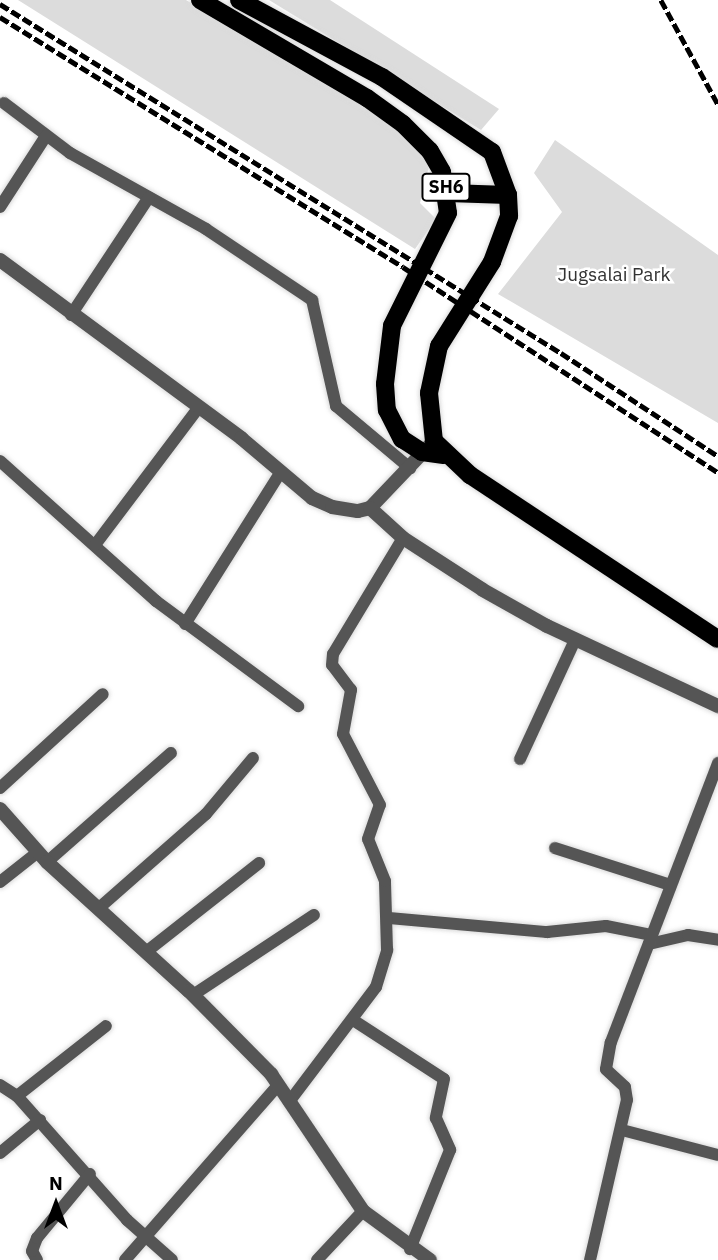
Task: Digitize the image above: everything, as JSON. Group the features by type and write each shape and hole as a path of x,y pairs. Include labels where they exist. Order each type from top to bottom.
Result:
{"main road":[{"name":"SH6","path":"200,0 367,98 403,124 430,151 448,193 442,231 392,326 386,359 387,410 393,428 433,449 718,639"},
{"name":"SH6","path":"239,0 382,77 458,125 492,152 508,195 504,237 445,332 432,368 429,393 433,449"},
{"path":"448,193 508,195"}],"street":[{"path":"4,103 47,136 206,229 312,300 336,406 410,468"},
{"path":"0,206 47,136"},
{"path":"71,315 149,197"},
{"path":"0,260 198,407 280,473 332,507 358,512 370,508 433,449"},
{"path":"94,545 198,407"},
{"path":"0,461 185,624 298,706"},
{"path":"185,624 280,473"},
{"path":"370,508 403,538 453,573 575,639 718,706"},
{"path":"289,1102 353,1020 380,976 389,918 385,881 368,839 380,805 342,734 351,690 332,665 333,654 403,538"},
{"path":"520,759 575,639"},
{"path":"0,788 103,694"},
{"path":"0,881 43,857 171,753"},
{"path":"99,908 206,814 253,758"},
{"path":"590,1260 622,1130 625,1087 610,1076 607,1058 718,763"},
{"path":"0,809 43,857 193,995 278,1085 362,1210 410,1249 430,1260"},
{"path":"555,848 670,885"},
{"path":"146,952 259,863"},
{"path":"193,995 314,915"},
{"path":"389,918 547,932 606,926 650,939 688,935 718,940"},
{"path":"353,1020 444,1079 436,1118 450,1150 410,1249"},
{"path":"17,1096 106,1026"},
{"path":"0,1085 17,1096 172,1260"},
{"path":"125,1260 278,1085"},
{"path":"0,1153 40,1120"},
{"path":"622,1130 718,1155"},
{"path":"37,1260 32,1251 37,1238 90,1174"},
{"path":"317,1260 362,1210"}],"green space":[{"path":"18,0 186,0 377,113 431,158 420,203 436,219 415,249"},
{"path":"269,0 330,0 499,109 481,130"},
{"name":"Jugsalai Park","path":"555,140 718,255 718,423 498,294 562,212 534,173"}],"railway":[{"path":"661,0 718,104"},
{"path":"0,4 561,353 718,456"},
{"path":"0,17 403,267 718,472"}]}
